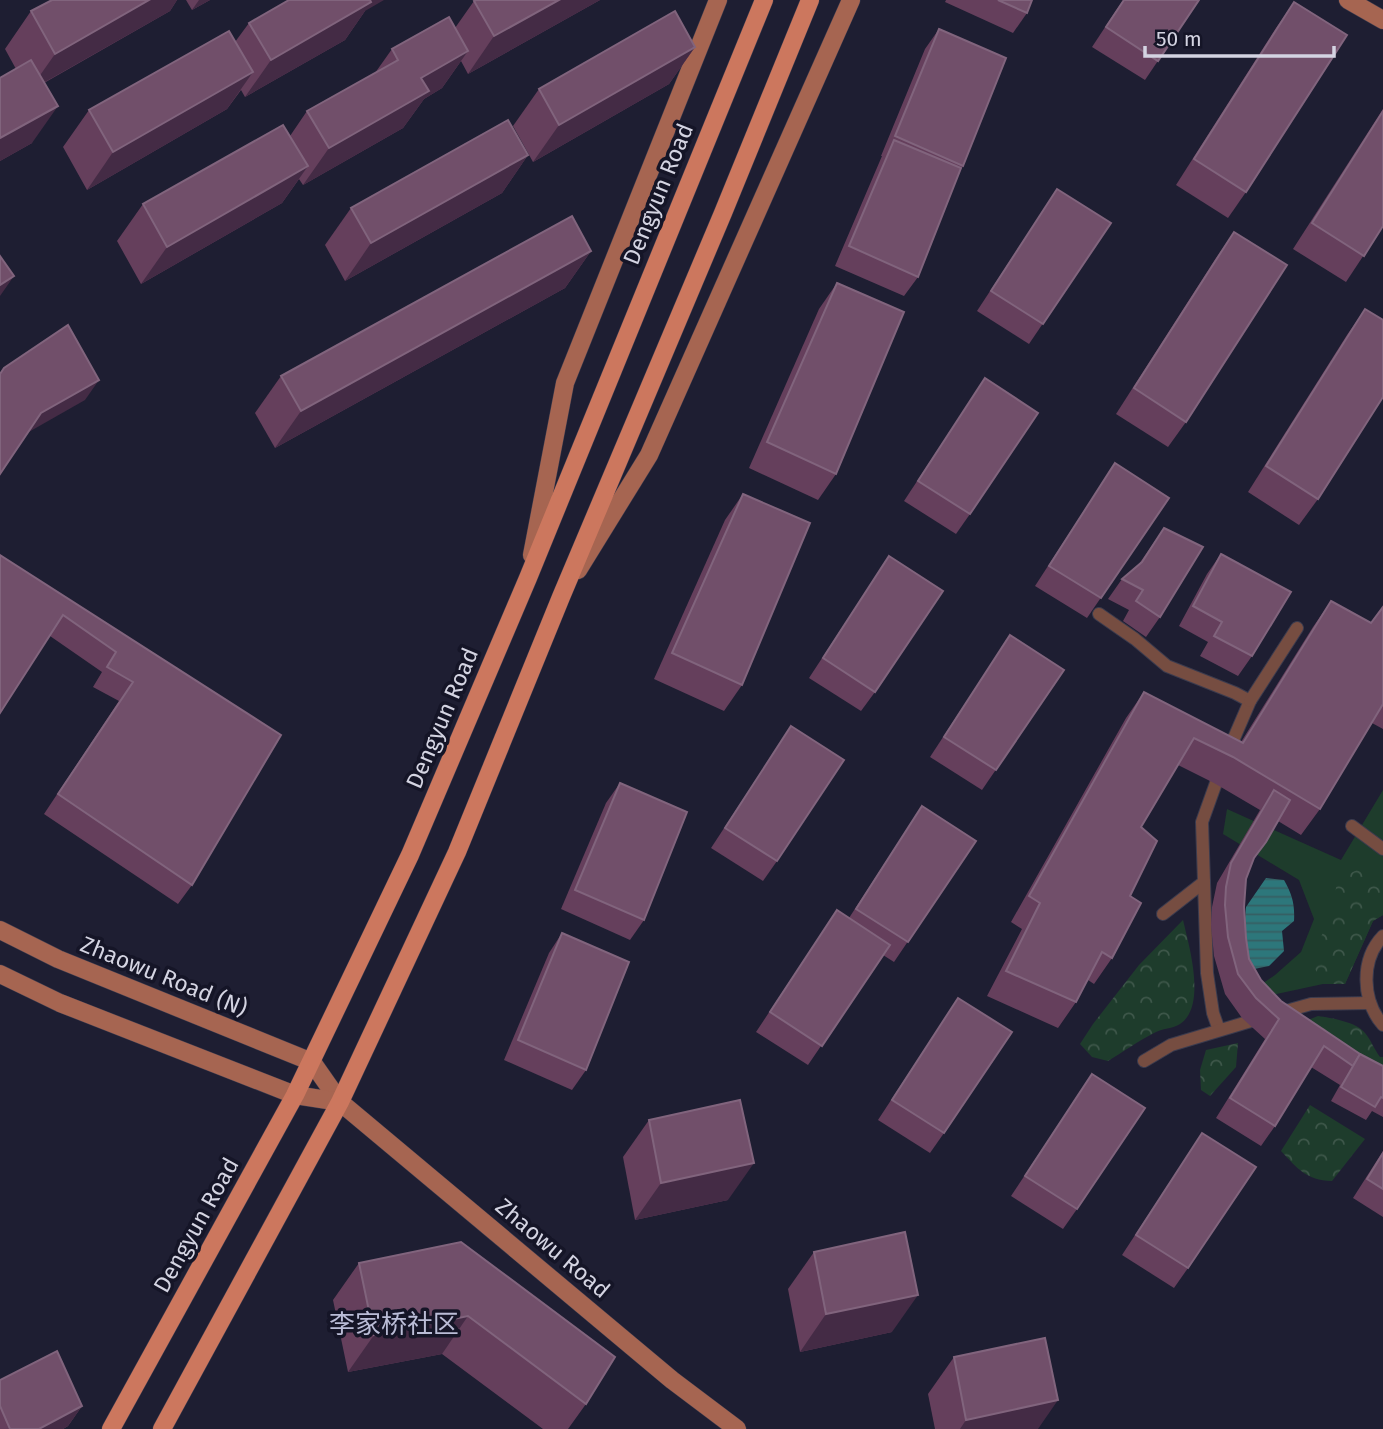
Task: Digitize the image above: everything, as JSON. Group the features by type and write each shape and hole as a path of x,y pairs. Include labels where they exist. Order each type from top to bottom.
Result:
{"main road":[{"name":"Dengyun Road","path":"111,1429 295,1095 410,855 528,578 764,0"},
{"path":"162,1429 340,1102 457,852 810,0"}],"street":[{"path":"528,578 565,383 718,0"},
{"path":"561,597 649,455 851,0"},
{"path":"1349,0 1383,20"},
{"name":"Zhaowu Road (N)","path":"0,930 58,960 312,1062"},
{"path":"0,974 60,1003 295,1095 340,1102"},
{"name":"Zhaowu Road","path":"312,1062 340,1102 672,1380 737,1429"}],"lane":[{"path":"1099,614 1167,666 1250,701"},
{"path":"1219,1030 1213,1013 1207,972 1202,822 1214,783 1250,701 1297,628"},
{"path":"1352,827 1383,849"},
{"path":"1163,914 1205,882"},
{"path":"1383,936 1369,959 1366,981 1370,1003 1383,1025"},
{"path":"1144,1061 1171,1045 1311,1004 1370,1003"}],"green space":[{"path":"1383,790 1383,915 1373,921 1345,984 1323,984 1272,995 1259,986 1301,952 1314,919 1299,880 1223,834 1227,809 1341,860"},
{"path":"1357,870 1383,873 1383,915 1373,921 1345,984 1323,984 1313,965 1316,947 1329,920 1338,879"},
{"path":"1183,920 1194,975 1193,1004 1188,1015 1177,1026 1157,1031 1108,1061 1092,1057 1080,1044 1093,1024 1139,965"},
{"path":"1318,1016 1343,1021 1361,1029 1380,1057 1383,1057 1383,1080 1298,1024"},
{"path":"1238,1043 1236,1067 1210,1096 1201,1090 1200,1070 1206,1050"},
{"path":"1310,1105 1365,1139 1332,1181 1309,1176 1281,1151"}],"shaded area":[{"path":"1266,878 1284,880 1292,899 1294,921 1282,931 1284,951 1269,966 1254,969 1244,957 1246,907"}],"building":[{"path":"52,0 149,0 55,54 31,11"},
{"path":"289,0 371,2 271,60 249,23"},
{"path":"559,0 494,36 474,1"},
{"path":"998,0 1032,0 1027,13"},
{"path":"1124,0 1199,0 1158,61 1106,27"},
{"path":"1294,2 1347,35 1246,192 1194,159"},
{"path":"675,11 695,47 559,125 539,89"},
{"path":"449,17 468,51 421,78 429,91 329,148 307,111 398,60 392,49"},
{"path":"939,29 1006,58 963,166 895,136"},
{"path":"229,31 253,72 113,152 89,110"},
{"path":"31,60 58,106 0,138 0,78"},
{"path":"1383,111 1383,226 1364,256 1312,223"},
{"path":"508,120 528,155 371,243 351,208"},
{"path":"283,125 308,166 167,247 143,204"},
{"path":"894,140 961,168 918,277 849,246"},
{"path":"1057,189 1111,223 1043,324 991,291"},
{"path":"572,216 591,251 301,411 281,376"},
{"path":"1234,232 1287,265 1186,422 1134,388"},
{"path":"0,256 14,276 0,285"},
{"path":"837,283 904,312 836,474 767,442"},
{"path":"1365,309 1383,320 1383,397 1318,499 1266,466"},
{"path":"68,325 99,380 41,413 0,474 0,374 4,368"},
{"path":"985,378 1038,413 970,514 918,481"},
{"path":"1115,463 1169,498 1101,598 1049,566"},
{"path":"743,494 810,523 742,685 672,653"},
{"path":"1164,528 1203,547 1160,617 1136,601 1143,590 1122,579 1142,562"},
{"path":"1221,554 1291,592 1252,656 1214,636 1222,622 1193,606"},
{"path":"0,555 281,735 192,885 58,794 133,682 107,667 116,652 63,615 0,713"},
{"path":"889,556 943,591 875,692 823,658"},
{"path":"1331,601 1371,623 1383,607 1383,704 1320,809 1233,757 1194,738 1141,827 1157,841 1130,896 1141,903 1112,958 1102,952 1076,1002 1006,971 1040,903 1029,896 1144,692 1243,743"},
{"path":"1010,635 1064,670 996,770 944,737"},
{"path":"791,726 844,760 777,861 725,828"},
{"path":"620,783 687,812 644,920 575,890"},
{"path":"1274,790 1290,800 1254,858 1246,879 1244,907 1249,959 1261,980 1281,1001 1360,1054 1353,1066 1324,1046 1275,1126 1230,1098 1279,1019 1256,998 1238,974 1228,937 1225,905 1231,863"},
{"path":"922,806 976,841 908,942 856,909"},
{"path":"837,910 890,945 822,1046 770,1012"},
{"path":"562,933 629,962 586,1070 518,1040"},
{"path":"958,998 1012,1032 944,1133 892,1100"},
{"path":"1360,1054 1383,1066 1383,1098 1381,1097 1375,1107 1341,1087"},
{"path":"1092,1074 1145,1108 1077,1209 1025,1176"},
{"path":"740,1100 754,1163 661,1183 649,1120"},
{"path":"1202,1133 1256,1167 1188,1268 1136,1235"},
{"path":"1383,1153 1383,1189 1367,1179"},
{"path":"905,1232 918,1295 826,1314 814,1252"},
{"path":"461,1242 615,1357 586,1404 468,1316 374,1335 359,1263"},
{"path":"1045,1338 1058,1400 966,1420 954,1357"},
{"path":"57,1351 82,1406 39,1429 10,1429 0,1406 0,1380"}],"district":[{"name":"李家桥社区","path":"394,1324"}]}
